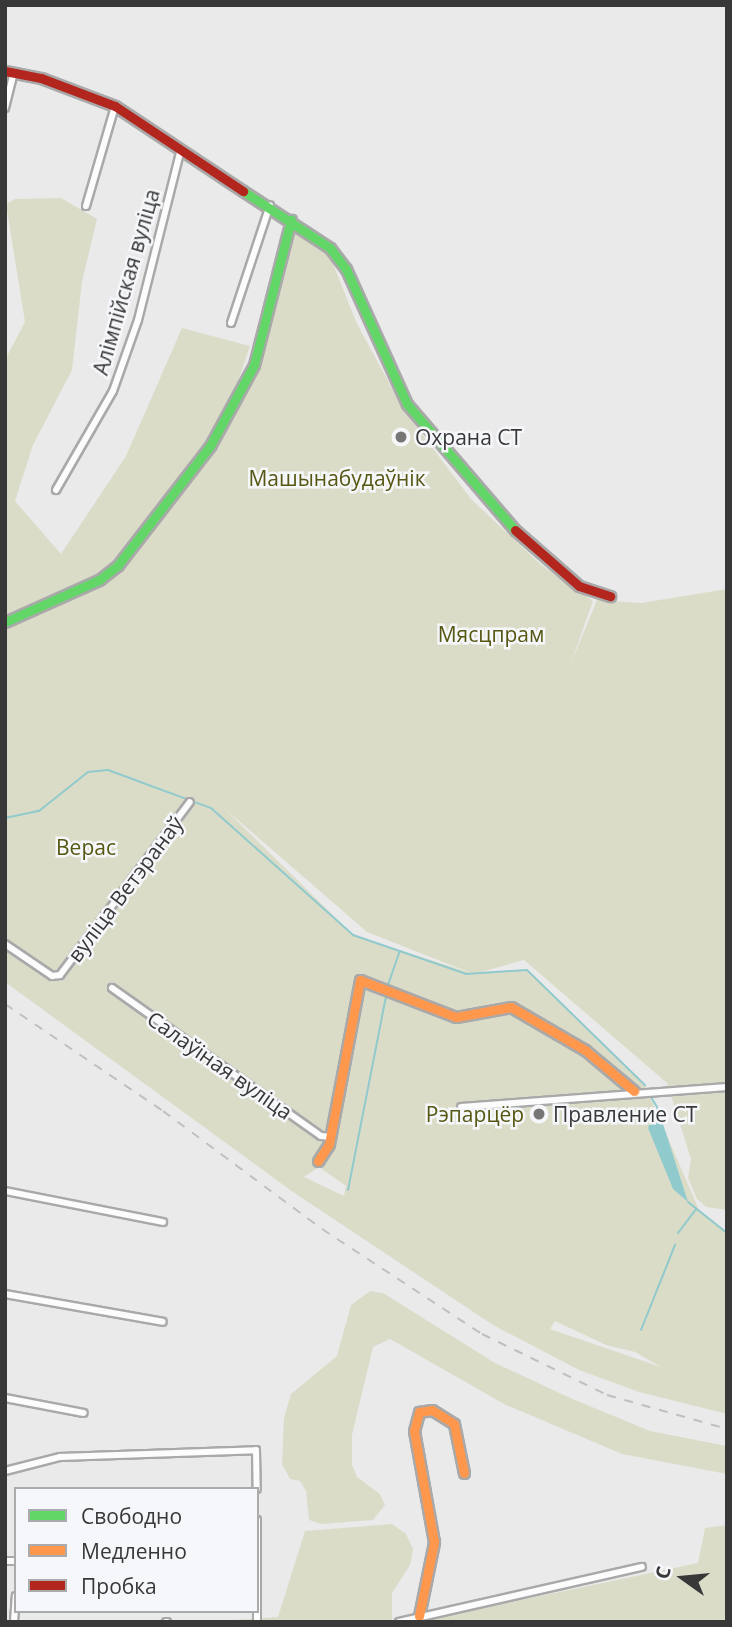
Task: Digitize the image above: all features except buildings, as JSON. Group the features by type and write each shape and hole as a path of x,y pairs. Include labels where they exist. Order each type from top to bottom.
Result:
{"street":[{"path":"5,108 10,72 41,78 115,106 270,205 339,258 407,404 501,518 579,586 610,596"},
{"path":"86,206 115,106"},
{"name":"Алімпійская вуліца","path":"55,490 113,391 138,320 182,147"},
{"path":"231,323 270,205"},
{"path":"5,622 99,580 118,565 210,446 254,365 291,220"},
{"name":"вуліца Ветэранаў","path":"5,944 52,976 60,975 190,802"},
{"path":"318,1161 331,1137 360,980 456,1017 511,1007 585,1050 634,1091"},
{"name":"Салаўіная вуліца","path":"111,988 321,1136 331,1137"},
{"path":"461,1107 590,1099 634,1091 727,1087"},
{"path":"5,1191 163,1222"},
{"path":"5,1294 163,1322"},
{"path":"5,1398 84,1413"},
{"path":"419,1616 425,1602 434,1542 414,1432 419,1412 432,1410 454,1424 464,1473"},
{"path":"5,1471 60,1457 256,1450 257,1487"},
{"path":"399,1622 642,1567"}],"green space":[{"path":"61,198 97,219 82,282 72,370 33,445 15,501 61,554 126,456 182,328 250,346 221,432 257,368 293,229 330,256 357,324 404,410 471,499 540,564 593,601 571,663 597,600 641,603 727,589 727,1210 706,1207 697,1199 688,1178 691,1159 667,1083 524,960 481,972 527,970 645,1085 700,1212 727,1233 727,1414 639,1392 579,1370 493,1325 293,1192 5,982 5,360 25,322 6,204 15,199","holes":["224,808 367,932 471,973 353,935","319,1167 346,1186 344,1196 304,1177","555,1321 606,1345 635,1352 661,1367 550,1329"]},
{"path":"370,1291 383,1293 495,1363 568,1397 650,1431 727,1446 727,1474 622,1454 506,1405 390,1339 373,1347 352,1435 352,1465 357,1477 380,1494 385,1505 373,1520 321,1524 309,1520 306,1491 300,1481 290,1479 282,1464 284,1418 291,1394 337,1356 351,1305"},
{"path":"392,1524 406,1534 413,1549 410,1565 392,1593 392,1622 202,1622 278,1617 305,1531"},
{"path":"727,1525 727,1622 394,1622 444,1616 698,1563 705,1528"}],"water":[{"path":"657,1107 688,1202 673,1189 648,1128"}],"waterway":[{"path":"5,818 39,811 88,772 108,770 211,808 353,935 466,974 527,970 645,1085"},
{"path":"388,985 400,951"},
{"path":"348,1190 386,996"},
{"path":"651,1097 657,1107"},
{"path":"688,1202 727,1233"},
{"path":"678,1233 696,1209"},
{"path":"641,1330 675,1245"}],"railway":[{"path":"5,1004 163,1111 322,1229 482,1334 607,1395 727,1429"}],"traffic: fast":[{"path":"243,191 330,248 346,269 407,404 515,530"},
{"path":"5,622 99,580 118,565 210,446 254,365 291,220"}],"traffic: slow":[{"path":"318,1161 329,1144 360,980 456,1017 511,1007 585,1050 634,1091"},
{"path":"419,1616 434,1542 414,1431 419,1412 432,1410 454,1424 464,1473"}],"traffic: jam":[{"path":"5,71 41,78 115,106 243,191"},
{"path":"515,530 579,586 610,596"}],"place":[{"name":"Охрана СТ","path":"401,437"},
{"name":"Правление СТ","path":"539,1114"}],"park label":[{"name":"Машынабудаўнік","path":"337,478"},
{"name":"Мясцпрам","path":"491,634"},
{"name":"Верас","path":"86,847"},
{"name":"Рэпарцёр","path":"475,1114"}]}
